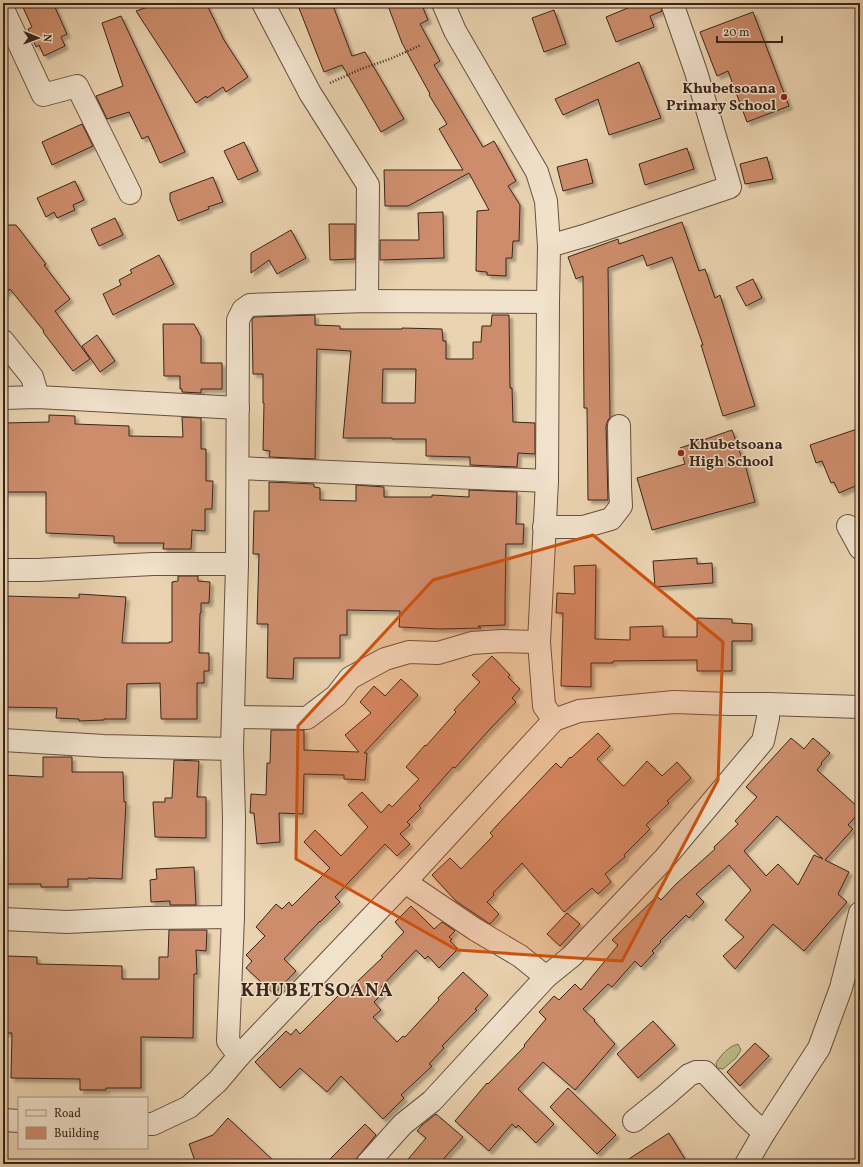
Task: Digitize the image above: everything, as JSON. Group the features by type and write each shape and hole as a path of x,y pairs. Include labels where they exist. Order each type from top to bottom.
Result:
{"street":[{"path":"264,3 310,93 368,185 367,301"},
{"path":"443,3 455,31 537,172 546,201 549,246 547,481 539,642 544,706 554,720"},
{"path":"549,246 587,235 730,187 696,72 672,3"},
{"path":"3,9 43,95 77,86 130,193"},
{"path":"239,1056 228,1041 233,917 234,818 232,749 238,564 238,320 243,310 250,305 367,301 548,302"},
{"path":"3,341 32,377 38,397"},
{"path":"3,398 38,397 238,408"},
{"path":"544,527 583,527 611,519 622,506 620,486 619,426"},
{"path":"238,468 547,481"},
{"path":"848,526 860,548"},
{"path":"3,570 38,570 153,564 238,564"},
{"path":"233,717 307,718 336,696 350,678 385,659 409,652 438,653 472,643 502,641 539,642"},
{"path":"148,1124 153,1124 189,1107 218,1081 239,1056 405,882 554,720 579,711 674,702 860,707"},
{"path":"367,1164 403,1124 432,1101 546,977 572,956 664,858 763,741 768,718 768,704"},
{"path":"3,740 104,746 232,749"},
{"path":"405,882 476,930 520,956 546,977"},
{"path":"746,1164 764,1133 819,1048 841,988 860,913"},
{"path":"3,919 67,922 148,918 233,917"},
{"path":"634,1121 660,1101 689,1075 696,1072 705,1072 764,1133"},
{"path":"3,1120 18,1121"}],"path":[{"path":"310,93 339,78 390,59 421,45"}],"highlighted area":[{"path":"593,535 723,642 718,780 622,961 457,950 296,859 298,726 433,580"}],"shaded area":[{"path":"738,1044 741,1050 736,1058 723,1069 717,1068 716,1063 723,1054 731,1047"}],"building":[{"path":"21,3 53,3 67,34 61,37 65,46 44,56 39,45 36,47 28,29 32,27"},
{"path":"160,3 206,3 224,40 248,77 226,92 223,87 207,98 206,96 196,103 136,11"},
{"path":"297,3 332,3 352,56 365,52 404,119 381,132 342,65 324,72"},
{"path":"387,3 421,3 428,20 420,24 440,61 434,65 483,147 494,141 516,181 508,186 520,205 519,241 513,241 512,258 506,258 506,276 487,275 487,272 476,271 477,211 489,210 469,173 408,206 385,206 384,170 463,170 439,129 447,124 429,95 430,94 402,43"},
{"path":"640,3 660,3 662,11 650,16 654,27 616,42 606,17"},
{"path":"554,10 566,44 544,52 532,18"},
{"path":"753,12 789,106 747,122 728,71 717,76 700,32"},
{"path":"121,16 185,152 160,163 148,136 142,139 129,112 107,119 96,96 123,86 102,23"},
{"path":"639,62 661,118 609,135 598,99 563,115 555,99"},
{"path":"82,124 93,146 52,165 42,142"},
{"path":"244,142 258,171 238,180 224,151"},
{"path":"687,148 694,169 645,185 639,164"},
{"path":"767,157 773,179 745,184 740,164"},
{"path":"587,159 593,183 563,191 557,167"},
{"path":"213,177 223,202 208,207 209,209 178,221 170,200 170,193"},
{"path":"75,181 84,200 73,205 75,210 57,218 54,212 46,217 37,198"},
{"path":"443,212 444,258 380,260 380,240 419,240 418,213"},
{"path":"115,218 123,235 99,246 91,229"},
{"path":"682,222 699,271 705,269 715,298 720,295 755,406 723,416 701,345 703,345 672,257 647,266 643,255 608,268 610,418 606,426 608,500 588,500 587,408 584,408 583,276 576,279 568,257 618,239 619,244"},
{"path":"329,224 355,224 355,259 330,260"},
{"path":"9,225 16,225 46,264 44,265 70,299 55,311 90,359 73,371 43,332 44,331 10,289 3,295 3,229"},
{"path":"291,230 306,258 277,274 269,260 251,273 251,253"},
{"path":"159,255 174,284 113,315 103,294 121,285 119,280 132,273 130,270"},
{"path":"753,279 762,298 746,306 736,287"},
{"path":"315,315 315,325 340,326 340,329 442,329 443,341 446,341 446,359 473,359 473,342 481,342 482,326 491,326 492,315 509,315 510,388 512,388 513,422 535,423 535,454 518,453 517,467 470,465 470,457 426,456 426,439 343,438 351,351 317,349 315,459 269,457 270,451 263,450 263,374 253,374 252,320 254,317","holes":["383,369 416,369 415,403 382,403"]},
{"path":"163,324 194,324 201,337 201,363 222,363 222,389 201,389 201,393 182,392 182,389 180,389 180,376 164,376"},
{"path":"97,335 115,361 100,372 82,346"},
{"path":"49,415 75,416 75,424 129,426 129,436 183,437 182,417 201,418 201,449 206,449 206,481 213,481 212,509 205,509 205,531 192,530 191,549 163,549 164,543 114,543 114,536 46,533 46,492 3,492 3,423 49,422"},
{"path":"860,428 860,484 839,493 834,482 831,483 822,461 816,463 810,445"},
{"path":"732,430 745,464 755,502 652,530 637,478 685,464 680,448"},
{"path":"269,482 314,484 314,487 320,488 320,500 356,501 356,485 384,487 384,497 432,497 432,495 469,497 469,490 517,492 516,524 524,524 523,544 506,544 505,625 478,626 481,628 440,629 399,627 400,611 347,610 347,635 340,635 340,658 294,658 293,679 267,678 268,624 257,624 259,554 253,554 254,511 269,511"},
{"path":"697,558 697,564 712,563 713,583 655,587 653,561"},
{"path":"596,565 595,639 630,640 630,627 663,626 663,637 697,637 697,618 732,619 732,623 752,624 752,641 732,641 732,671 697,671 697,660 613,661 613,663 591,663 591,687 561,686 563,613 556,613 557,593 575,594 574,566"},
{"path":"178,576 198,576 198,581 210,582 209,603 201,603 199,653 209,653 209,671 204,671 204,683 197,683 197,719 161,719 160,683 127,684 126,719 79,721 79,719 56,718 57,708 3,707 3,596 79,598 79,594 126,597 122,643 169,643 172,642 172,582 178,581"},
{"path":"492,656 510,675 508,677 520,689 512,698 516,702 455,768 453,767 419,806 421,808 407,822 410,825 400,834 410,844 397,856 385,844 335,897 340,902 284,959 296,971 274,994 246,968 252,961 246,955 265,936 256,927 276,904 282,909 289,902 292,906 330,868 304,842 315,830 341,856 368,827 348,805 362,792 381,813 389,804 392,807 419,779 406,767 456,712 454,710 480,682 472,675"},
{"path":"401,679 418,695 364,753 367,753 365,780 344,779 344,775 304,774 303,814 279,813 280,842 257,844 254,813 250,813 251,794 266,795 267,763 270,763 271,730 304,730 304,750 359,752 345,735 371,713 360,702 374,686 385,696"},
{"path":"598,733 610,746 597,759 624,786 647,761 662,776 677,762 691,778 667,801 669,803 646,825 650,829 624,855 625,857 605,874 611,882 598,894 592,888 564,912 522,863 493,893 494,895 487,902 499,914 490,924 456,901 432,875 450,858 461,869 493,836 490,833 498,824 556,763 561,768 570,757 571,758"},
{"path":"791,738 804,749 813,738 830,753 817,770 860,809 848,825 853,829 825,860 849,872 838,894 847,902 804,951 773,924 735,969 723,956 744,937 725,920 751,890 729,865 696,894 704,902 689,918 686,915 660,941 661,942 652,951 654,953 641,967 635,961 612,987 608,984 583,1009 595,1020 594,1021 615,1044 575,1090 543,1062 518,1089 554,1124 536,1143 518,1125 516,1128 512,1124 489,1151 455,1121 487,1083 488,1084 525,1046 524,1045 546,1019 539,1012 554,996 559,1000 575,984 581,990 618,945 612,940 657,896 661,900 676,884 715,849 714,847 738,824 735,821 757,797 746,787","holes":["777,816 823,859 814,855 798,885 778,864 766,876 744,851"]},
{"path":"43,757 72,757 72,772 123,772 124,802 126,802 122,879 68,879 68,887 41,887 41,884 3,884 3,775 43,777"},
{"path":"174,760 199,761 197,797 206,797 206,838 155,837 153,802 165,802 165,798 172,798"},
{"path":"194,867 196,905 170,905 170,901 151,902 150,880 157,879 156,869"},
{"path":"411,906 434,929 442,922 455,931 449,937 452,939 450,941 458,949 439,968 428,956 425,959 416,950 381,987 385,991 374,1002 381,1010 373,1017 397,1042 403,1036 405,1037 439,1000 438,998 463,972 488,995 475,1009 477,1010 442,1046 444,1048 429,1064 432,1066 401,1095 404,1098 383,1119 341,1076 327,1092 300,1068 280,1088 255,1062 286,1031 291,1035 296,1029 300,1034 340,994 342,996 383,957 381,956 404,932 395,922"},
{"path":"567,913 580,924 560,946 547,934"},
{"path":"169,930 207,930 206,951 196,950 197,974 194,974 193,1038 141,1037 141,1088 80,1090 80,1079 11,1078 12,1033 5,1033 7,956 37,957 37,964 122,966 122,979 159,979 159,957 168,957"},
{"path":"653,1021 675,1045 638,1078 617,1054"},
{"path":"755,1043 769,1056 740,1086 727,1072"},
{"path":"568,1088 616,1135 597,1154 550,1107"},
{"path":"436,1114 463,1137 439,1164 404,1164 426,1138 417,1131"},
{"path":"228,1118 277,1164 196,1164 189,1144 213,1135"},
{"path":"365,1124 376,1135 351,1164 325,1164"},
{"path":"669,1133 688,1164 621,1164"}],"place":[{"name":"Khubetsoana Primary School","path":"784,97"},
{"name":"Khubetsoana High School","path":"681,453"}],"district":[{"name":"KHUBETSOANA","path":"317,989"}]}
